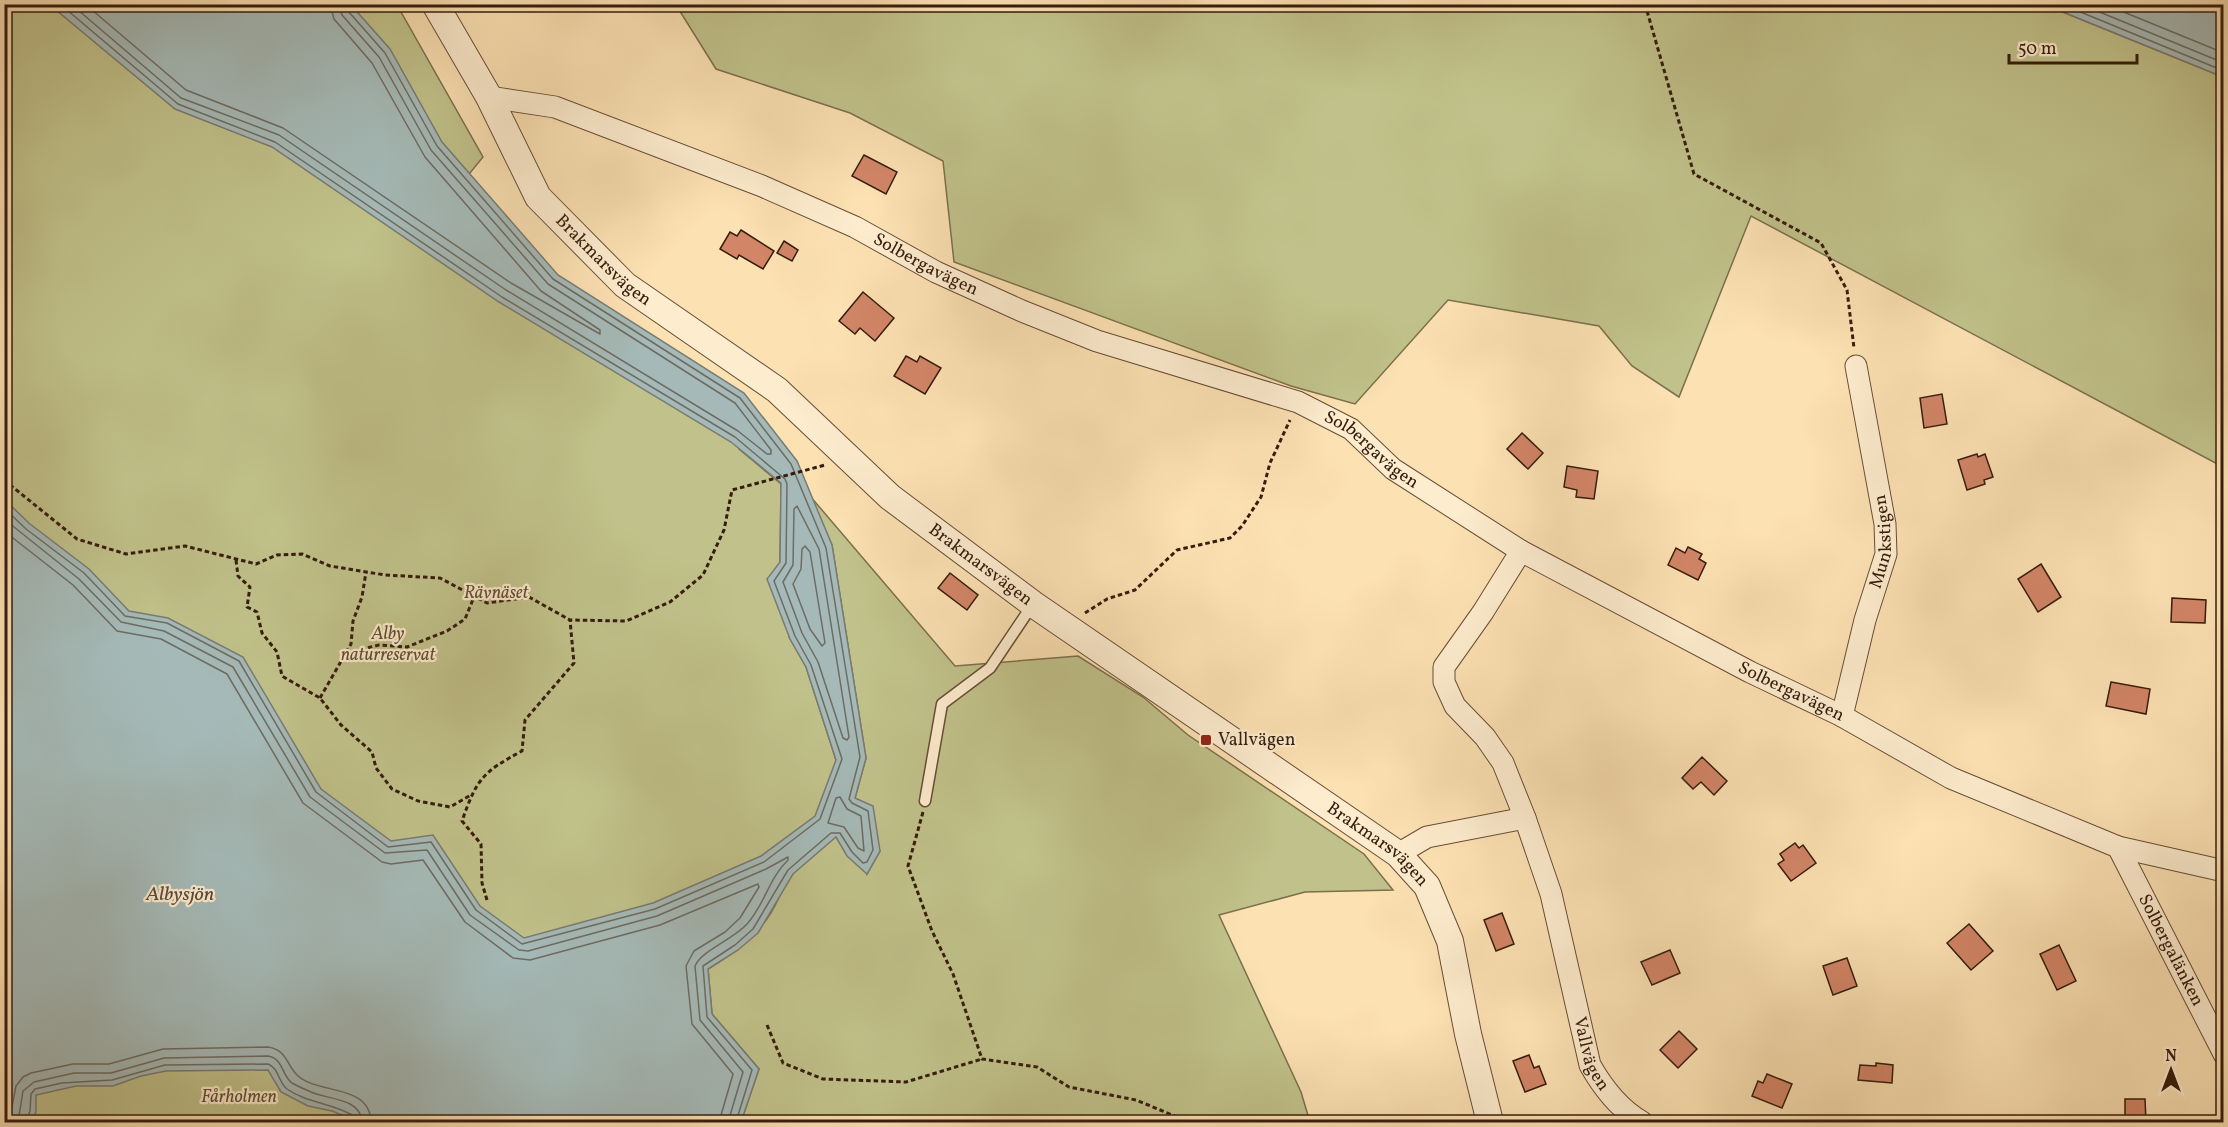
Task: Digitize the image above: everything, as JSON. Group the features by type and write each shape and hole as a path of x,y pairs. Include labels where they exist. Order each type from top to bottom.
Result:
{"street":[{"name":"Brakmarsvägen","path":"435,4 489,97 538,197 625,285 777,390 890,497 1033,604 1398,854 1427,886 1450,941 1468,1034 1490,1122"},
{"name":"Solbergavägen","path":"489,97 566,111 772,191 855,227 936,272 1032,315 1097,340 1298,402 1351,429 1393,469 1521,551 1750,672 1842,716 1951,778 2118,847 2223,871"},
{"name":"Munkstigen","path":"1842,716 1865,620 1886,554 1885,524 1856,366"},
{"name":"Vallvägen","path":"1521,551 1483,612 1444,667 1444,682 1455,706 1485,737 1503,763 1525,818 1551,894 1590,1065 1603,1088 1632,1116 1642,1122"},
{"path":"1398,854 1427,837 1525,818"},
{"name":"Solbergalänken","path":"2118,847 2223,1054"}],"lane":[{"path":"925,801 942,704 990,668 1033,604"}],"path":[{"path":"1645,4 1694,174 1821,243 1847,290 1856,366"},
{"path":"1064,626 1107,599 1135,590 1177,550 1230,538 1242,526 1261,497 1270,463 1298,402"},
{"path":"4,480 77,539 126,554 185,546 256,564 277,555 302,554 330,566 366,572 440,578 487,603 529,597 570,620 626,621 670,602 703,575 724,530 732,490 808,469"},
{"path":"236,559 238,576 250,587 248,607 257,612 262,633 277,652 282,676 320,698 341,724 372,752 376,768 392,789 418,801 450,807 471,795"},
{"path":"320,698 351,644 353,621 362,597 366,572"},
{"path":"346,653 379,645 407,647 447,631 465,619 474,597"},
{"path":"487,900 483,884 481,844 462,821 471,795 489,768 522,751 525,720 574,663 570,620"},
{"path":"925,801 908,866 932,931 953,974 982,1059"},
{"path":"767,1024 783,1063 823,1079 906,1082 982,1059 1037,1067 1069,1087 1136,1100 1189,1122"}],"green space":[{"name":"Alby naturreservat","path":"5,5 397,5 483,157 435,216 730,409 739,449 781,484 780,562 789,637 806,667 836,760 867,874 880,851 855,798 866,758 832,545 810,496 955,666 1078,656 1143,697 1188,735 1364,854 1393,890 1305,892 1219,915 1301,1092 1310,1122 741,1122 759,1069 712,1014 708,969 730,955 759,930 779,897 590,972 594,1122 5,1122"},
{"path":"676,5 2052,5 2058,10 2223,77 2223,467 1751,216 1679,397 1632,366 1599,326 1448,300 1355,404 1291,386 954,262 943,161 850,113 716,69"}],"water":[{"name":"Albysjön","path":"50,5 351,5 390,49 442,142 558,275 744,393 797,461 832,545 866,758 855,798 873,806 880,851 867,874 847,856 836,837 793,874 758,933 738,950 708,969 712,1014 759,1069 741,1122 359,1122 332,1111 308,1106 281,1092 268,1070 166,1071 141,1076 113,1086 76,1086 36,1095 36,1112 31,1122 5,1122 5,500 30,524 89,569 129,611 168,618 243,657 321,789 391,841 433,835 480,906 524,938 653,903 761,856 815,816 836,760 806,667 790,639 767,579 780,562 781,483 731,442 499,302 272,147 175,109"},
{"path":"2052,5 2223,5 2223,77 2058,10"}],"building":[{"path":"864,155 897,172 886,194 852,176"},
{"path":"741,230 774,251 763,269 739,255 737,259 720,249 730,232 737,236"},
{"path":"784,241 798,250 792,261 777,253"},
{"path":"863,292 894,318 875,341 860,328 855,334 839,321"},
{"path":"906,356 917,362 920,356 941,368 925,394 894,376"},
{"path":"1942,394 1947,424 1924,428 1920,398"},
{"path":"1522,433 1543,453 1528,469 1507,449"},
{"path":"1977,454 1978,457 1985,454 1993,477 1984,480 1985,484 1967,490 1958,460"},
{"path":"1567,466 1598,471 1594,499 1576,497 1577,490 1564,487"},
{"path":"1688,547 1702,554 1699,559 1706,563 1698,580 1668,565 1676,548 1685,553"},
{"path":"2041,564 2061,597 2038,612 2018,579"},
{"path":"950,573 978,595 967,610 938,588"},
{"path":"2172,598 2206,600 2205,623 2171,622"},
{"path":"2111,682 2150,689 2146,714 2106,706"},
{"path":"1702,757 1727,781 1714,795 1701,782 1693,789 1682,778"},
{"path":"1795,843 1799,848 1803,845 1816,863 1791,881 1778,864 1784,860 1780,854"},
{"path":"1502,913 1514,944 1496,951 1484,920"},
{"path":"1969,924 1993,951 1971,970 1947,943"},
{"path":"2059,945 2076,981 2057,990 2040,954"},
{"path":"1670,950 1680,973 1652,985 1641,962"},
{"path":"1847,958 1857,986 1833,995 1823,966"},
{"path":"1679,1031 1697,1049 1678,1068 1660,1050"},
{"path":"1529,1055 1534,1068 1539,1066 1546,1084 1525,1092 1513,1061"},
{"path":"1876,1063 1893,1065 1892,1083 1858,1080 1860,1065 1876,1066"},
{"path":"1767,1074 1792,1084 1782,1108 1752,1096 1758,1081 1763,1083"},
{"path":"2125,1099 2145,1099 2146,1122 2125,1122"}],"place":[{"name":"Vallvägen","path":"1206,740"}],"park label":[{"name":"Rävnäset","path":"496,593"},
{"name":"Fårholmen","path":"239,1097"}]}
